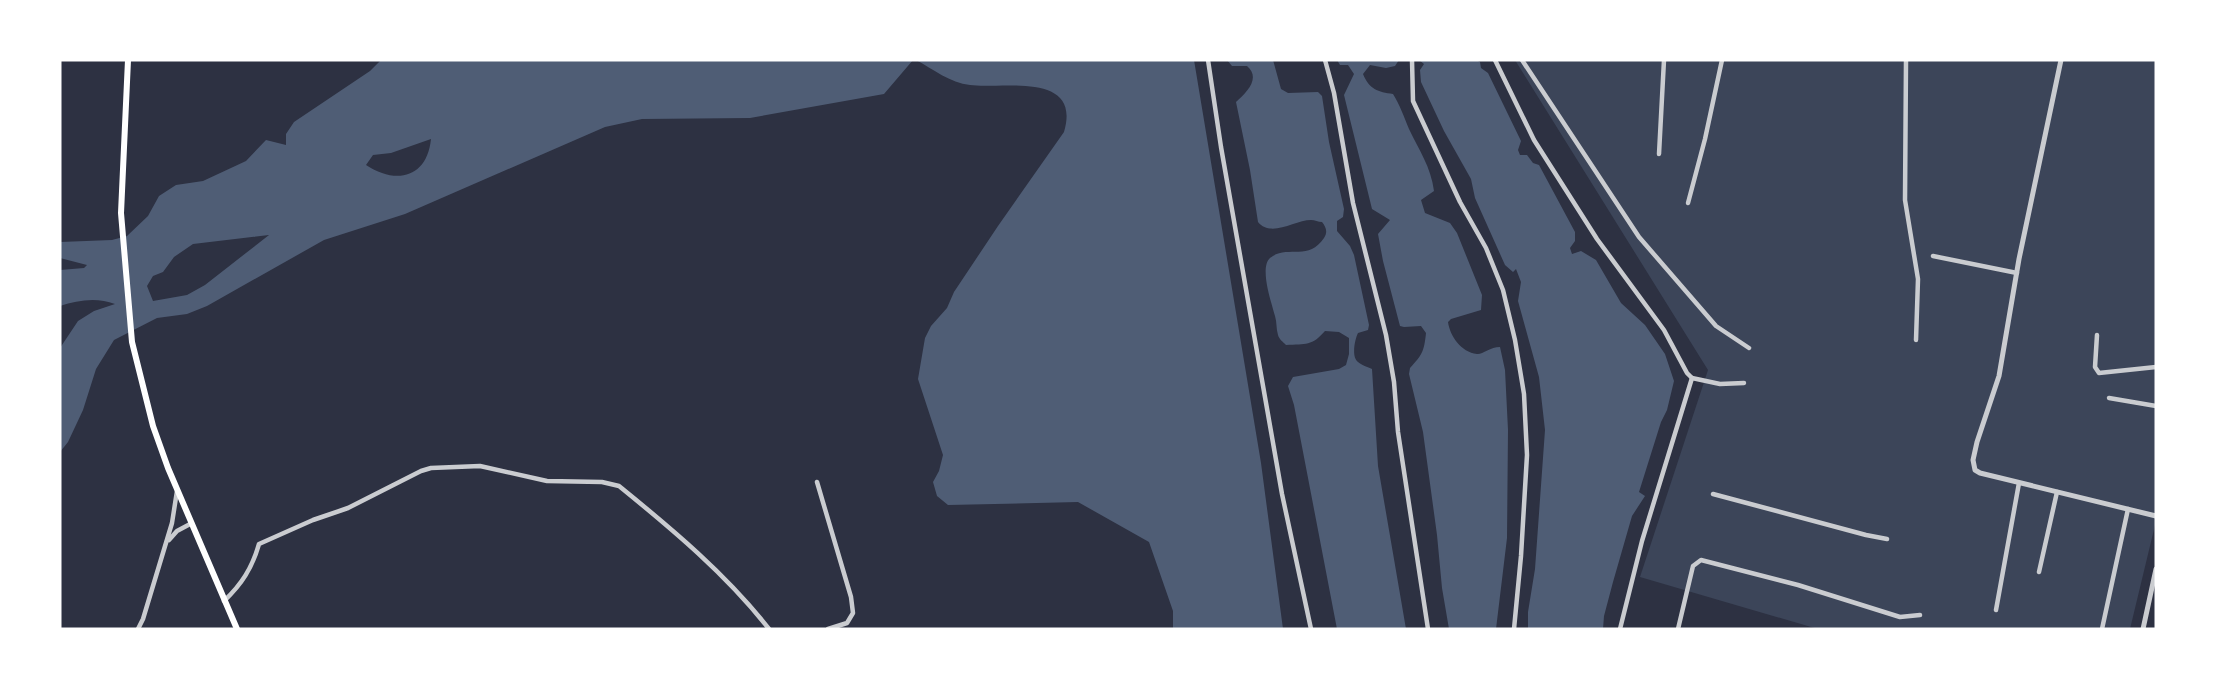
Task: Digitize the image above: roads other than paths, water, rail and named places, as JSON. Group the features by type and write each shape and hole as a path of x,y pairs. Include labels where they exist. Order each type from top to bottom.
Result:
{"main road":[{"path":"128,60 121,213 132,342 153,426 177,491 237,629"}],"street":[{"path":"1208,60 1221,147 1282,494 1311,629"},
{"path":"1325,60 1334,93 1353,203 1386,335 1394,382 1398,432 1428,629"},
{"path":"1412,60 1413,101 1460,202 1486,248 1503,290 1515,340 1524,394 1527,455 1514,629"},
{"path":"1495,60 1534,140 1597,239 1664,330 1687,373 1692,378 1720,384 1744,383"},
{"path":"1522,60 1639,237 1716,326 1749,348"},
{"path":"1659,154 1664,60"},
{"path":"1688,203 1705,140 1722,60"},
{"path":"1906,60 1905,200 1918,279 1916,340"},
{"path":"2061,60 2017,273 1999,376 1977,442 1973,465 1980,473 2156,516"},
{"path":"1934,256 2017,273"},
{"path":"2097,335 2095,367 2098,373 2156,367"},
{"path":"1620,629 1642,541 1692,378"},
{"path":"2109,398 2156,406"},
{"path":"224,601 246,577 255,560 259,544 313,520 348,508 421,471 431,468 480,466 547,481 602,482 618,486 710,565 754,610 769,629"},
{"path":"817,482 851,597 853,613 847,623 828,629"},
{"path":"1996,610 2019,483"},
{"path":"138,629 172,524 177,491"},
{"path":"2039,572 2057,492"},
{"path":"1713,494 1887,539"},
{"path":"2102,629 2128,509"},
{"path":"165,548 173,534 192,523"},
{"path":"1678,629 1693,566 1701,560 1798,585 1900,617 1920,615"},
{"path":"2143,629 2156,569"}]}
